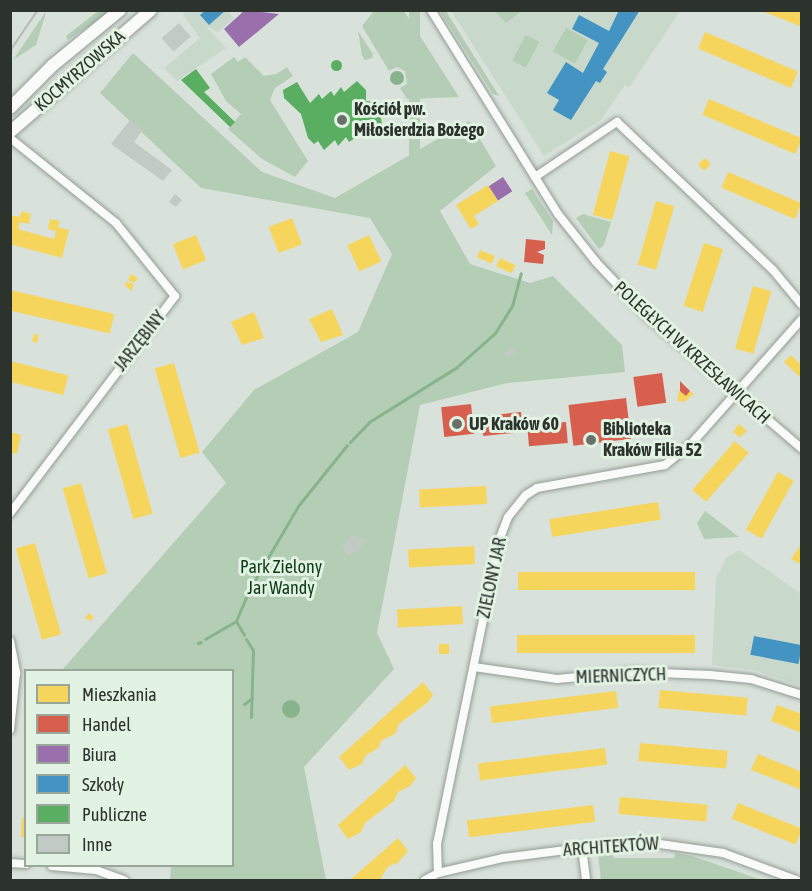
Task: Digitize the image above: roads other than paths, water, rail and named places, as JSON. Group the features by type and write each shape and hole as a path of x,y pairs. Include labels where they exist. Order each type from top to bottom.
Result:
{"main road":[{"name":"KOCMYRZOWSKA","path":"10,108 53,65 120,10"},
{"name":"KOCMYRZOWSKA","path":"10,132 151,10"}],"street":[{"name":"POLEGŁYCH W KRZESŁAWICACH","path":"431,10 567,227 615,284 735,394 801,449"},
{"path":"535,177 617,122 773,270 801,306"},
{"name":"JARZĘBINY","path":"10,138 116,223 175,296 10,513"},
{"name":"ZIELONY JAR","path":"438,873 437,844 503,527 526,495 551,485 665,465 691,444 801,318"},
{"path":"10,641 16,673 10,730"},
{"name":"MIERNICZYCH","path":"474,667 557,679 633,672 710,675 751,680 801,694"},
{"name":"ARCHITEKTÓW","path":"425,880 438,873 582,847 653,843 697,847 796,880"},
{"path":"582,847 586,880"},
{"path":"70,867 87,868 124,880"}],"waterway":[{"path":"459,365 495,333 512,306 521,273"},
{"path":"350,442 369,422 457,367"},
{"path":"205,639 236,621 249,590 298,506 347,445"},
{"path":"236,621 244,635"},
{"path":"246,639 253,650 251,717"},
{"path":"244,704 252,698"}],"tram line":[{"path":"10,51 38,10"}],"place":[{"name":"Kościół pw. Miłosierdzia Bożego","path":"342,120"},
{"name":"UP Kraków 60","path":"457,424"},
{"name":"Biblioteka Kraków Filia 52","path":"591,440"}],"park label":[{"name":"Park Zielony Jar Wandy","path":"281,578"}]}
